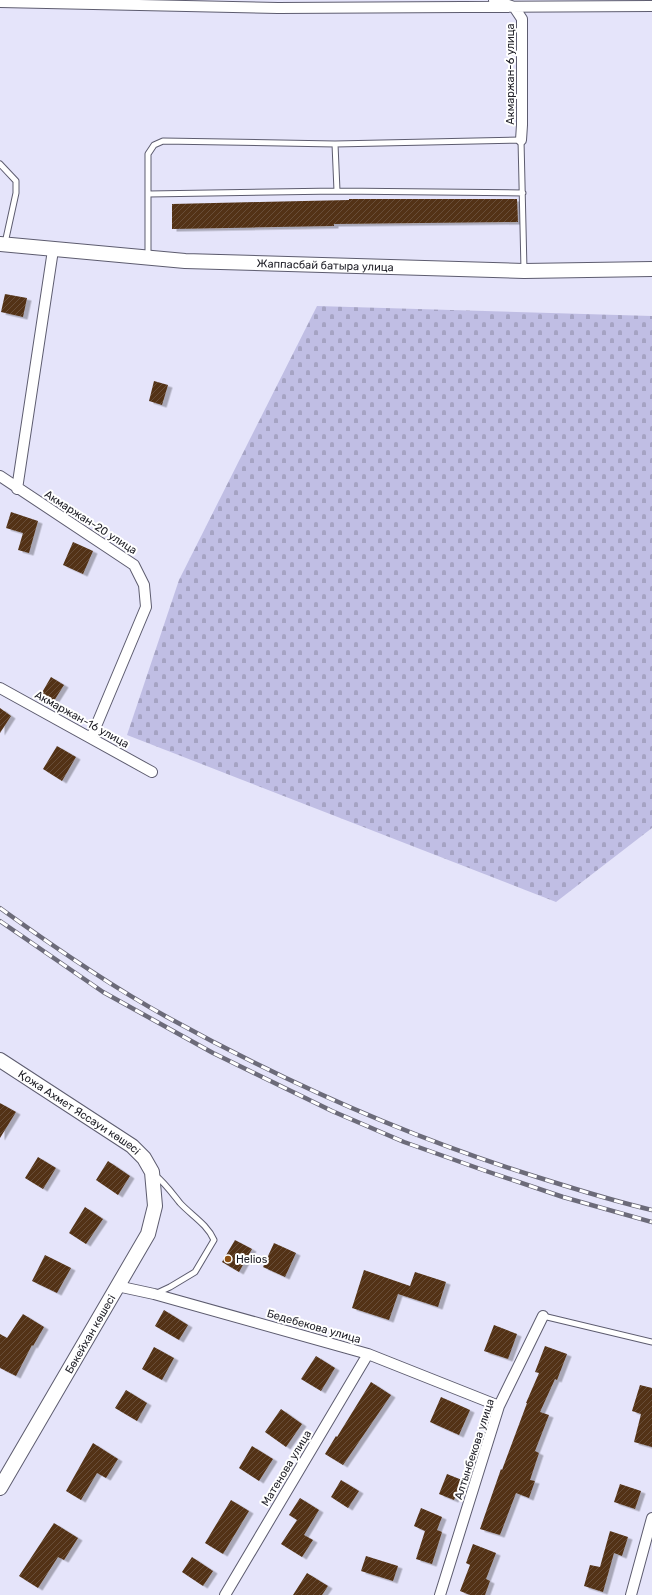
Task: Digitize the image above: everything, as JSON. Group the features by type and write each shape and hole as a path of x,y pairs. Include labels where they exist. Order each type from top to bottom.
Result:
{"main road":[{"name":"Жаппасбай батыра улица","path":"2,245 185,261 524,270 652,269"},
{"name":"Қожа Ахмет Яссауи көшесі","path":"0,1060 132,1146 144,1158 152,1172"},
{"name":"Бөкейхан көшесі","path":"0,1488 148,1234 155,1206 152,1172"}],"street":[{"name":"Акмаржан-6 улица","path":"494,0 514,7 522,19 521,140"},
{"path":"0,2 70,1 514,7 652,6"},
{"path":"17,489 53,250"},
{"name":"Акмаржан-20 улица","path":"0,476 17,489 134,565 144,585 146,607 91,738"},
{"name":"Акмаржан-16 улица","path":"0,688 152,772"},
{"name":"Бедебекова улица","path":"117,1286 154,1294 368,1354 499,1406"},
{"name":"Алтынбекова улица","path":"440,1595 499,1406 543,1316"},
{"name":"Матенова улица","path":"226,1595 368,1354"},
{"path":"630,1595 652,1518"}],"lane":[{"path":"148,258 148,154 154,145 163,142 335,144 521,140 524,270"},
{"path":"335,144 337,191"},
{"path":"0,164 16,181 16,192 2,245"},
{"path":"149,194 337,191 523,193"},
{"path":"152,1172 168,1186 181,1203 210,1231 214,1240 195,1272 170,1287 154,1294"},
{"path":"543,1316 652,1342"}],"green space":[{"path":"317,306 652,316 652,828 556,902 127,735 179,580"}],"building":[{"path":"349,199 517,199 518,222 334,224 334,226 172,229 172,204"},
{"path":"5,294 27,298 23,317 1,312"},
{"path":"154,381 168,385 162,405 149,401"},
{"path":"11,512 38,521 29,553 18,550 23,533 6,528"},
{"path":"73,542 93,551 83,574 63,565"},
{"path":"51,677 64,685 52,704 40,696"},
{"path":"0,708 11,716 0,733"},
{"path":"57,746 76,757 62,781 43,769"},
{"path":"0,1103 16,1112 0,1138"},
{"path":"38,1157 56,1168 43,1189 25,1178"},
{"path":"108,1161 130,1176 118,1195 96,1180"},
{"path":"85,1207 103,1219 86,1244 69,1233"},
{"path":"235,1240 252,1249 239,1272 222,1262"},
{"path":"274,1243 296,1253 285,1277 263,1267"},
{"path":"45,1255 71,1268 57,1293 32,1281"},
{"path":"364,1270 410,1286 415,1272 446,1282 438,1307 398,1294 389,1320 352,1308"},
{"path":"164,1310 188,1325 179,1340 155,1326"},
{"path":"23,1314 44,1327 33,1346 32,1345 16,1376 0,1368 0,1334 7,1338"},
{"path":"494,1325 517,1334 508,1359 484,1351"},
{"path":"545,1346 567,1354 557,1380 555,1379 540,1412 549,1415 535,1451 539,1453 530,1480 535,1481 529,1498 516,1493 500,1535 480,1529 501,1469 502,1470 526,1403 539,1373 535,1372"},
{"path":"154,1347 174,1358 162,1380 142,1369"},
{"path":"316,1356 335,1368 321,1391 301,1379"},
{"path":"371,1382 391,1395 343,1465 325,1454"},
{"path":"640,1385 652,1388 652,1447 634,1442 641,1414 632,1411"},
{"path":"126,1390 147,1403 137,1421 115,1408"},
{"path":"441,1397 470,1410 459,1435 430,1422"},
{"path":"281,1409 302,1424 286,1447 265,1432"},
{"path":"93,1443 118,1459 106,1478 97,1473 81,1500 66,1491"},
{"path":"252,1446 273,1459 259,1481 239,1468"},
{"path":"447,1474 462,1480 454,1500 439,1494"},
{"path":"341,1480 359,1491 348,1508 331,1497"},
{"path":"620,1484 641,1491 635,1509 614,1502"},
{"path":"300,1498 319,1510 304,1535 313,1540 302,1557 281,1544 297,1520 289,1515"},
{"path":"231,1500 249,1511 223,1554 205,1543"},
{"path":"421,1508 442,1517 437,1530 442,1532 432,1564 416,1559 425,1531 414,1526"},
{"path":"54,1523 78,1538 64,1560 58,1557 38,1588 19,1576"},
{"path":"610,1531 628,1537 622,1556 614,1553 603,1592 584,1586 590,1565 600,1567"},
{"path":"473,1544 496,1553 486,1579 490,1581 485,1595 470,1595 460,1591 470,1565 466,1563"},
{"path":"366,1556 398,1566 393,1581 361,1571"},
{"path":"192,1557 213,1571 203,1586 182,1572"},
{"path":"307,1573 328,1586 322,1595 293,1595"}],"railway":[{"path":"0,908 82,965 145,1005 211,1041 302,1086 394,1126 441,1144 594,1195 652,1210"},
{"path":"0,921 103,992 213,1053 332,1111 404,1142 483,1170 563,1197 652,1222"}],"place":[{"name":"Helios","path":"228,1259"}]}
